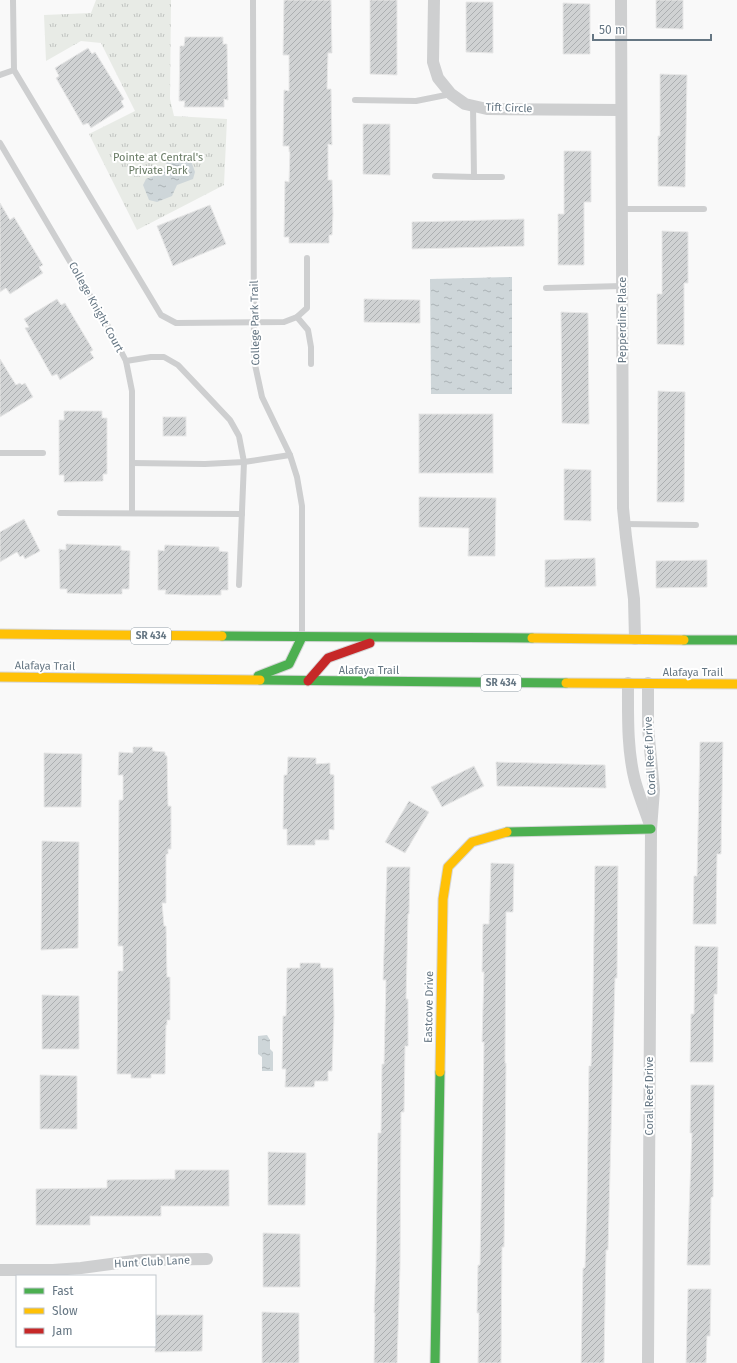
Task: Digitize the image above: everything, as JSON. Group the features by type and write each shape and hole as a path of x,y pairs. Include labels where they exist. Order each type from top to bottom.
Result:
{"main road":[{"name":"SR 434","path":"0,634 737,640"},
{"path":"248,680 289,664 302,637"},
{"path":"308,681 328,658 384,638"},
{"name":"Alafaya Trail","path":"0,677 737,684"},
{"name":"Eastcove Drive","path":"435,1363 443,899 448,867 472,842 504,832 651,829"}],"street":[{"name":"Tift Circle","path":"434,0 434,62 438,78 451,94 465,104 487,109 621,110"},
{"name":"Pepperdine Place","path":"621,0 623,508 634,599 635,639"},
{"name":"Coral Reef Drive","path":"628,683 628,730 630,753 635,780 651,829"},
{"name":"Coral Reef Drive","path":"648,683 648,728 654,790 651,829 648,1363"},
{"name":"Hunt Club Lane","path":"0,1270 53,1270 142,1260 207,1259"}],"lane":[{"path":"13,0 14,70 161,315 176,323 284,322 297,317 307,308 307,258"},
{"name":"College Park Trail","path":"253,0 254,360 262,397 290,455 297,477 302,506 302,637"},
{"path":"0,75 14,70"},
{"path":"355,100 416,101 451,94"},
{"path":"473,106 474,177"},
{"name":"College Knight Court","path":"0,143 108,326 126,361 132,391 132,513"},
{"path":"434,176 502,177"},
{"path":"622,209 704,209"},
{"path":"546,288 622,286"},
{"path":"297,317 308,330 311,347 311,364"},
{"path":"126,361 151,357 164,357 178,365 230,420 239,436 244,462 239,585"},
{"path":"0,452 43,453"},
{"path":"132,463 205,464 244,462 290,455"},
{"path":"60,513 242,514"},
{"path":"625,524 696,524"}],"green space":[{"name":"Pointe at Central's Private Park","path":"96,0 171,0 170,99 174,116 227,119 224,185 137,230 89,134 135,111 101,43 81,41 46,61 44,15 91,13"}],"water":[{"path":"183,155 190,158 195,172 193,179 177,185 172,196 157,202 149,200 143,185 146,179 162,173 167,162"},
{"path":"512,277 512,394 431,394 430,279"},
{"path":"267,1035 270,1040 270,1049 273,1052 273,1071 262,1071 262,1057 258,1054 258,1036"}],"building":[{"path":"284,0 331,0 332,53 328,53 327,89 331,89 332,145 328,144 328,180 332,180 333,214 332,235 329,235 329,243 289,243 289,237 284,237 285,181 289,182 290,152 289,146 283,146 284,90 289,91 289,55 283,55"},
{"path":"370,0 397,0 397,75 370,74"},
{"path":"656,0 683,0 683,29 656,28"},
{"path":"466,2 493,2 493,53 466,52"},
{"path":"563,3 590,4 590,54 563,54"},
{"path":"185,37 223,37 223,44 227,44 228,100 224,99 224,107 184,107 185,101 179,101 180,46 184,46"},
{"path":"88,48 92,54 95,52 124,99 121,101 124,107 91,128 88,123 83,125 56,78 59,76 55,68"},
{"path":"660,74 687,75 685,187 658,186"},
{"path":"363,124 390,124 390,175 363,174"},
{"path":"564,151 591,151 591,202 584,202 584,265 558,265 558,214 564,214"},
{"path":"0,203 10,220 14,217 43,265 39,267 43,273 10,294 6,288 0,292"},
{"path":"210,205 226,244 173,266 157,226"},
{"path":"524,219 524,246 412,249 412,222"},
{"path":"662,231 688,232 688,283 684,283 684,345 657,344 657,294 662,294"},
{"path":"57,299 61,305 65,303 93,350 90,352 94,358 60,380 57,374 52,376 25,328 29,327 24,319"},
{"path":"364,299 420,300 420,323 364,322"},
{"path":"561,312 588,313 589,424 562,423"},
{"path":"0,359 16,385 20,383 22,385 25,383 33,397 0,417"},
{"path":"658,391 685,392 684,502 657,502"},
{"path":"64,411 102,411 102,418 107,418 107,474 103,474 103,481 64,482 64,475 59,475 59,420 64,420"},
{"path":"419,414 493,414 493,473 419,473"},
{"path":"163,417 186,417 186,436 163,436"},
{"path":"564,469 591,470 591,521 564,520"},
{"path":"419,497 496,498 495,556 468,556 469,528 419,527"},
{"path":"24,519 40,551 25,559 23,555 20,557 17,552 0,562 0,532"},
{"path":"66,544 121,546 121,550 130,551 129,589 122,589 122,594 88,594 67,593 67,589 60,589 59,549 66,550"},
{"path":"165,545 219,547 219,551 228,552 228,590 221,590 221,595 186,595 165,594 166,590 158,590 158,550 164,551"},
{"path":"595,558 596,586 545,587 545,560"},
{"path":"707,560 707,587 656,588 656,561"},
{"path":"700,742 723,742 721,854 717,854 716,924 693,924 694,876 697,876"},
{"path":"133,747 152,747 153,751 165,752 165,755 167,756 168,806 171,806 171,849 168,849 168,854 166,854 166,903 162,903 164,926 166,926 167,977 170,977 170,1020 167,1020 166,1025 165,1074 151,1074 151,1078 131,1078 131,1074 117,1074 118,971 123,971 123,946 118,946 119,800 123,800 123,775 118,775 119,752 133,753"},
{"path":"44,753 82,754 81,807 44,807"},
{"path":"288,757 316,758 316,764 330,763 330,774 334,775 334,830 329,829 329,840 315,840 315,845 287,845 287,829 283,829 284,775 287,775"},
{"path":"496,762 605,765 606,788 497,786"},
{"path":"474,766 484,786 442,807 431,787"},
{"path":"409,801 429,812 405,853 385,842"},
{"path":"42,841 79,842 78,948 41,950"},
{"path":"491,863 514,864 513,912 506,912 504,1247 502,1247 501,1363 478,1363 479,1313 477,1313 478,1265 480,1265 484,1042 482,1042 484,972 482,972 483,924 489,924"},
{"path":"595,866 618,866 617,978 615,978 608,1250 606,1250 604,1363 581,1363 583,1268 585,1268 587,1202 589,1066 591,1066 593,998"},
{"path":"387,867 410,867 406,999 408,999 408,1046 405,1046 404,1112 401,1112 400,1267 397,1363 374,1363 378,1133 381,1133 382,1064 384,1064 386,980 383,980"},
{"path":"695,946 718,947 717,994 714,994 713,1062 690,1062 691,1014 694,1014"},
{"path":"300,963 320,963 321,968 333,968 334,1016 332,1071 328,1071 328,1081 315,1081 314,1087 285,1087 286,1069 282,1069 283,1016 286,1016 287,968 300,968"},
{"path":"42,995 79,996 79,1049 42,1049"},
{"path":"40,1075 77,1076 77,1129 40,1129"},
{"path":"691,1085 714,1085 713,1197 711,1197 710,1265 687,1265 692,1133 690,1133"},
{"path":"268,1152 306,1153 305,1205 268,1205"},
{"path":"175,1170 229,1170 229,1206 161,1206 161,1216 90,1216 90,1225 36,1225 36,1189 107,1188 107,1180 175,1179"},
{"path":"263,1233 300,1234 300,1287 263,1287"},
{"path":"688,1289 711,1289 710,1336 707,1336 706,1363 686,1363"},
{"path":"262,1312 299,1313 299,1363 262,1363"},
{"path":"156,1315 203,1315 202,1351 155,1352"}],"traffic: fast":[{"path":"222,636 532,638"},
{"path":"258,676 289,664 302,637"},
{"path":"684,640 737,640"},
{"path":"260,680 566,683"},
{"path":"507,832 651,829"},
{"path":"435,1363 440,1072"}],"traffic: slow":[{"path":"0,634 222,636"},
{"path":"532,638 684,640"},
{"path":"0,677 260,680"},
{"path":"566,683 737,684"},
{"path":"440,1072 443,899 448,867 472,842 507,832"}],"traffic: jam":[{"path":"308,681 328,658 370,643"}]}
